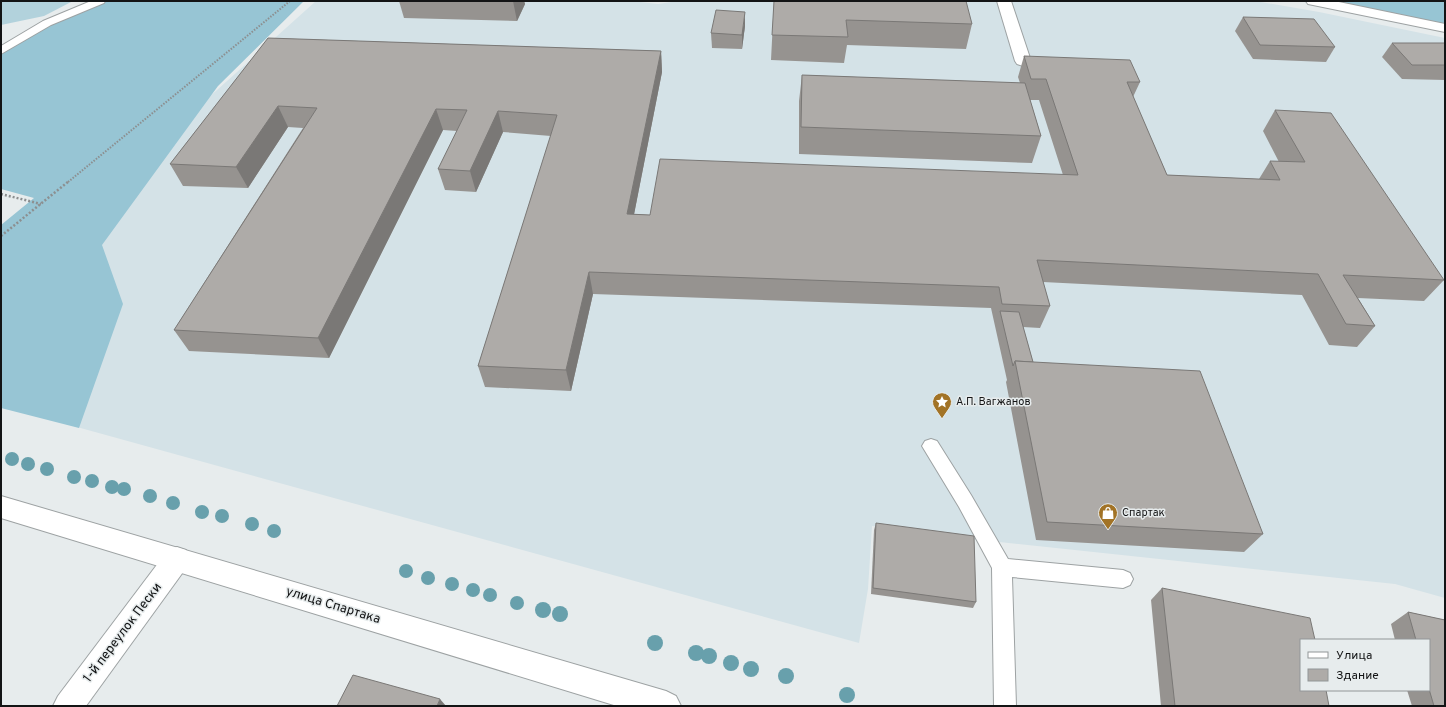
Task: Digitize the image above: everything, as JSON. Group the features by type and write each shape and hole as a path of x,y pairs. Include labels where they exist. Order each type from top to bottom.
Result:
{"main road":[{"path":"1004,1 1023,61"},
{"path":"1313,1 1445,28"},
{"name":"улица Спартака","path":"1,506 666,706"},
{"name":"1-й переулок Пески","path":"68,706 178,560"}],"lane":[{"path":"1,51 47,23 100,1"},
{"path":"931,446 965,501 1002,567 1005,706"},
{"path":"1002,567 1123,579"}],"path":[{"path":"1,236 290,1"},
{"path":"1,194 40,204"}],"shaded area":[{"path":"1,1 73,1 44,16 1,25"},
{"path":"105,1 304,1 218,86 102,245 123,304 79,428 1,408 1,225 34,198 1,189 1,48"},
{"path":"316,1 631,1 658,4 678,1 1255,1 1319,12 1445,38 1445,598 1395,584 971,539 872,526 868,589 859,643 1,406 1,284"},
{"path":"1299,1 1445,1 1445,28 1429,25"}],"building":[{"path":"774,1 966,1 972,24 846,20 848,37 772,35"},
{"path":"716,10 745,12 742,35 711,33"},
{"path":"1243,17 1314,19 1335,47 1260,45"},
{"path":"268,38 661,51 627,214 650,215 660,159 1078,175 1046,79 1031,79 1024,56 1130,60 1140,82 1127,82 1167,175 1280,180 1270,161 1305,162 1275,110 1331,113 1444,280 1343,275 1375,326 1346,324 1318,274 1037,260 1050,306 1002,304 999,287 589,272 566,370 478,366 557,115 498,111 470,171 438,169 467,110 436,109 318,338 174,330 317,108 278,106 236,167 170,164"},
{"path":"1392,43 1445,43 1445,65 1412,65"},
{"path":"802,75 1025,83 1041,136 801,127"},
{"path":"1000,311 1019,312 1033,362 1015,361 1013,366"},
{"path":"1015,361 1200,371 1263,534 1047,522"},
{"path":"876,523 974,536 976,602 873,588"},
{"path":"1162,588 1310,618 1315,639 1300,639 1300,691 1326,691 1329,706 1175,706"},
{"path":"1408,612 1445,620 1445,706 1434,706 1430,691 1430,639 1416,639"},
{"path":"353,675 440,699 437,706 337,706"}],"place":[{"name":"А.П. Вагжанов","path":"942,419"},
{"name":"Спартак","path":"1108,530"}]}
